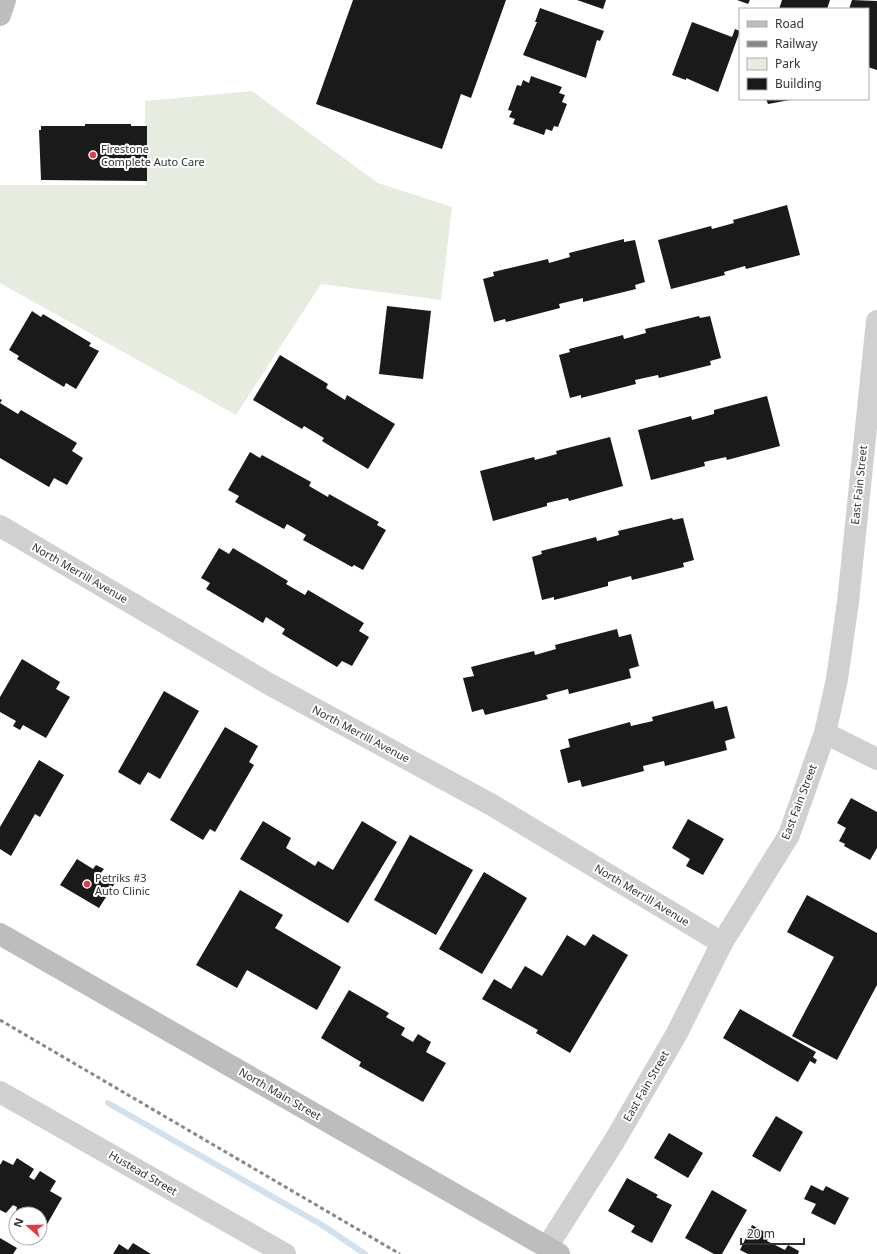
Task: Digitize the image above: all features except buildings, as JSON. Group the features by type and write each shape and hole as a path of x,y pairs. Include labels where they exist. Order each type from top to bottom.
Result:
{"street":[{"path":"0,15 5,0"},
{"name":"East Fain Street","path":"553,1251 673,1040 722,943 789,835 825,733 837,679 848,602 877,321"},
{"name":"North Merrill Avenue","path":"0,526 269,684 492,805 722,943"},
{"path":"825,733 877,759"},
{"name":"North Main Street","path":"0,934 553,1251"},
{"name":"Hustead Street","path":"0,1092 285,1254"}],"green space":[{"path":"252,91 378,183 452,207 441,300 321,284 236,415 0,283 0,185 146,185 145,101"}],"waterway":[{"path":"108,1103 322,1225 365,1254"}],"railway":[{"path":"0,1020 400,1254"}],"place":[{"name":"Firestone Complete Auto Care","path":"93,155"},
{"name":"Petriks #3 Auto Clinic","path":"87,884"}]}
